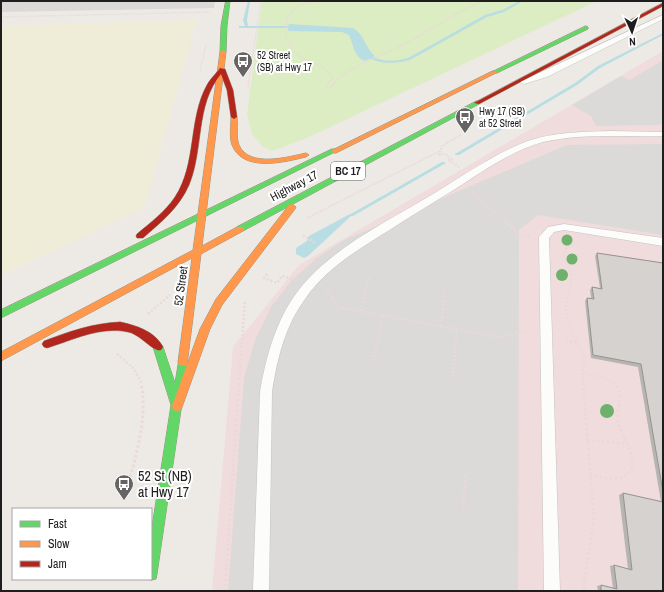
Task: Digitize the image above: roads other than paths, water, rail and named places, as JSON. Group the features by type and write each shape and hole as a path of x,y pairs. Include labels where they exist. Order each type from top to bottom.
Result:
{"main road":[{"name":"52 Street","path":"152,568 177,406 198,252 222,69 224,26 228,1"},
{"name":"Highway 17","path":"1,357 499,90 663,4"},
{"name":"Highway 17","path":"1,314 358,138 593,25"},
{"path":"222,69 232,94 237,147 244,156 259,160 287,160 358,138"},
{"path":"117,256 162,217 181,193 187,179 202,104 210,85 222,69"},
{"path":"177,406 205,329 219,302 276,225 302,196"},
{"path":"1,361 107,325 136,328 158,346 177,406"}],"lane":[{"path":"499,90 544,75 663,17"},
{"path":"261,591 266,392 269,368 284,325 309,285 325,269 357,246 474,173 523,146 550,138 566,136 663,134"},
{"path":"552,591 544,237 551,229 564,226 663,242"}],"water":[{"path":"289,24 353,28 360,34 375,56 365,61 361,59 354,50 349,35 342,32 288,31"},
{"path":"350,214 352,215 308,256 304,258 296,254 296,248 307,241 309,236"}],"waterway":[{"path":"247,27 245,20 249,1"},
{"path":"365,54 375,60 386,62 409,59 486,16 503,11 522,1"},
{"path":"240,27 247,27"},
{"path":"247,27 296,27"},
{"path":"457,154 576,84 599,67 663,34"},
{"path":"351,215 444,163"}],"place":[{"name":"52 Street (SB) at Hwy 17","path":"243,78"},
{"name":"Hwy 17 (SB) at 52 Street","path":"465,134"},
{"name":"52 St (NB) at Hwy 17","path":"124,501"}]}
